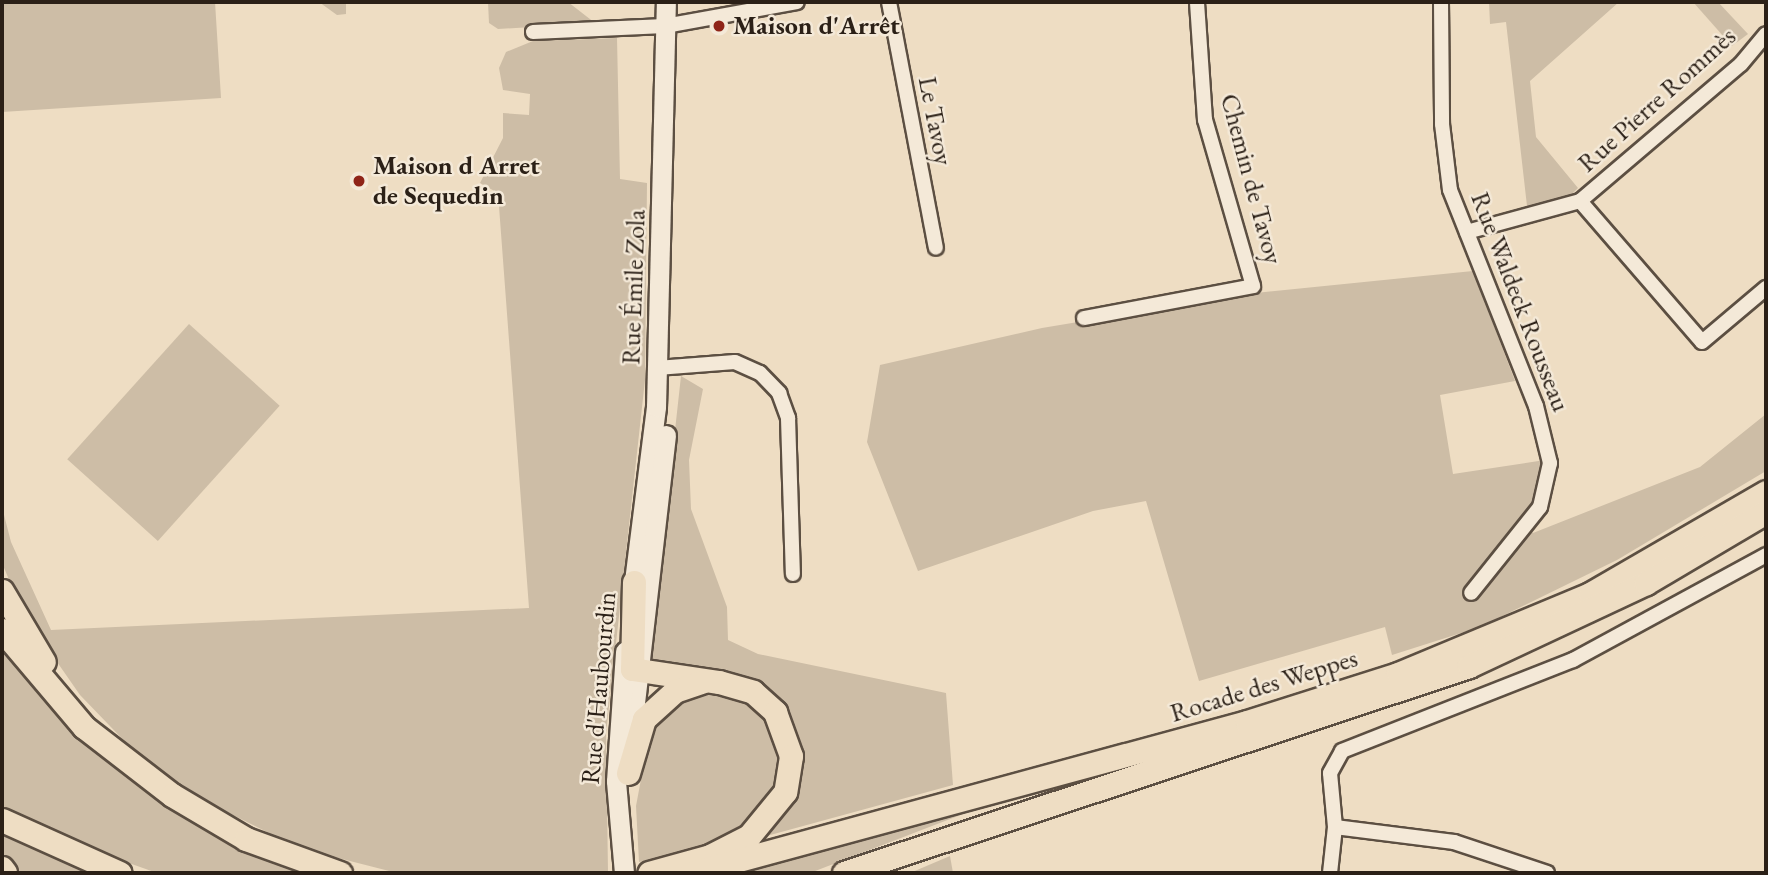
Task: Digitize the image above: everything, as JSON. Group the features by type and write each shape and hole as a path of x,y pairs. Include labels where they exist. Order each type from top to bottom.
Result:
{"highway":[{"name":"Rocade des Weppes","path":"691,873 1247,722 1398,674 1590,593 1766,492"},
{"name":"Rocade des Weppes","path":"1031,810 1469,666 1634,590 1766,512"},
{"path":"639,577 631,661 637,671 719,681 753,692 775,712 791,756 785,792 770,815 739,843 710,856 649,873"},
{"path":"2,591 27,638 71,698 161,787"},
{"path":"2,630 84,727 161,787 234,833 340,873"},
{"path":"628,773 640,726 658,705 683,687 719,681"},
{"path":"844,873 1031,810"},
{"path":"876,873 1031,810"},
{"path":"6,821 120,873"},
{"path":"2,869 5,873"}],"main road":[{"path":"665,26 666,2"},
{"name":"Rue Émile Zola","path":"639,577 654,427 663,368 675,163 664,86 665,26"},
{"name":"Rue d'Haubourdin","path":"624,873 617,747 639,577"},
{"name":"Rue d'Haubourdin","path":"623,848 637,671"}],"street":[{"path":"533,32 665,26 797,2"},
{"name":"Le Tavoy","path":"889,2 936,248"},
{"name":"Chemin de Tavoy","path":"1084,318 1253,286 1205,120 1198,2"},
{"name":"Rue Waldeck Rousseau","path":"1441,2 1442,135 1450,190 1536,406 1550,463 1540,507 1471,593"},
{"name":"Rue Pierre Rommès","path":"1467,232 1580,201 1741,64 1766,34"},
{"name":"Rue Pierre Rommès","path":"1580,201 1702,342 1766,288"},
{"path":"663,368 710,360 735,362 760,373 779,393 788,418 793,574"},
{"path":"1330,873 1335,827 1331,773 1336,757 1349,746 1573,660 1766,555"},
{"path":"1335,827 1454,842 1546,873"}],"shaded area":[{"path":"2,2 215,2 221,98 2,112"},
{"path":"319,2 371,2 346,4 346,14 337,15"},
{"path":"488,2 568,2 595,23 498,29 489,23"},
{"path":"1489,2 1619,2 1530,81 1536,137 1578,188 1570,196 1527,206 1506,22 1490,24"},
{"path":"1693,2 1718,2 1748,34 1732,46"},
{"path":"617,38 620,179 647,183 645,380 606,734 608,872 397,873 299,848 193,795 136,753 80,695 23,613 2,563 2,507 11,542 51,630 529,608 498,193 480,183 503,138 503,113 529,115 530,94 503,90 499,68 506,52 533,41"},
{"path":"1473,271 1515,381 1440,395 1453,474 1545,460 1542,489 1525,523 1533,533 1700,467 1766,414 1766,471 1617,560 1480,627 1392,655 1385,627 1199,681 1146,501 1093,511 918,571 867,442 880,365 1042,328 1246,294"},
{"path":"189,324 280,406 158,541 67,459"},
{"path":"681,376 703,389 689,460 691,509 727,607 728,640 758,654 946,693 953,785 759,838 784,810 776,700 649,666"},
{"path":"2,647 42,696 129,777 204,829 302,873 157,873 81,846 2,809"},
{"path":"721,690 750,703 773,728 780,760 773,793 761,813 734,834 698,849 639,862 636,806 650,731 669,702 700,691"},
{"path":"1002,799 810,873 734,873 858,837"},
{"path":"2,832 97,873 13,873 2,856"},
{"path":"950,856 953,873 910,873"}],"place":[{"name":"Maison d'Arrêt","path":"719,26"},
{"name":"Maison d Arret de Sequedin","path":"359,181"}]}
